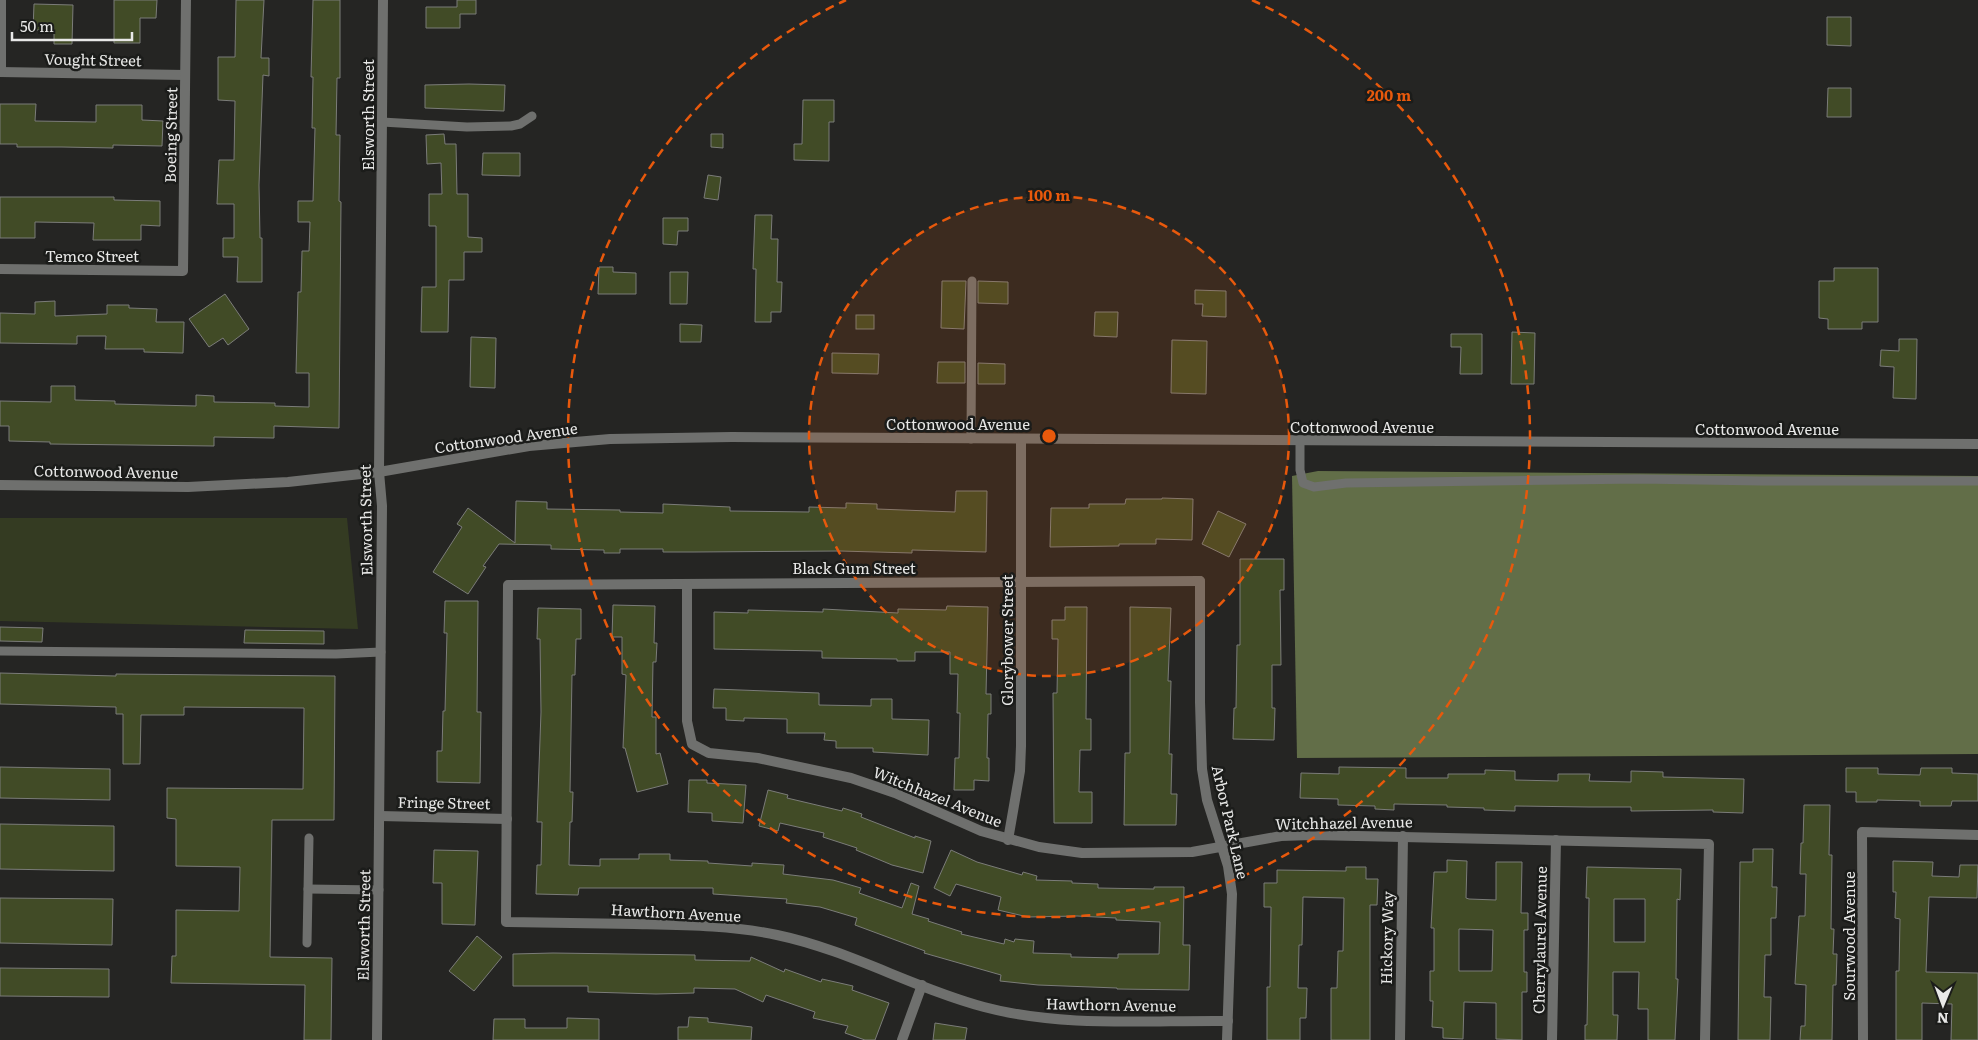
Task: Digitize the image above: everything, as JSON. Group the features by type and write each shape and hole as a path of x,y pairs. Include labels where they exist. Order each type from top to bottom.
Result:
{"street":[{"path":"0,72 1,0"},
{"name":"Boeing Street","path":"183,271 186,0"},
{"name":"Elsworth Street","path":"377,1040 382,506 378,472 383,0"},
{"name":"Vought Street","path":"0,72 186,75"},
{"name":"Temco Street","path":"0,270 183,271"},
{"name":"Cottonwood Avenue","path":"0,485 188,487 288,482 378,472 529,446 610,439 732,437 1978,444"},
{"name":"Glorybower Street","path":"1008,840 1020,771 1022,439"},
{"name":"Black Gum Street","path":"508,584 1200,581"},
{"name":"Arbor Park Lane","path":"1200,581 1202,769 1207,800 1230,875 1232,894 1227,1040"},
{"name":"Hawthorn Avenue","path":"508,584 506,922 686,925 733,928 777,935 822,947 855,958 949,997 985,1007 1047,1019 1228,1022"},
{"name":"Witchhazel Avenue","path":"687,584 687,721 692,744 709,752 758,758 851,778 895,793 981,831 1008,840 1039,847 1082,853 1192,852 1281,836 1402,836 1709,844 1705,1040"},
{"name":"Fringe Street","path":"380,816 507,819"},
{"name":"Sourwood Avenue","path":"1863,1040 1862,832 1978,835"},
{"name":"Hickory Way","path":"1400,1040 1402,836"},
{"name":"Cherrylaurel Avenue","path":"1552,1040 1556,840"},
{"path":"902,1040 922,986"}],"lane":[{"path":"382,122 498,127 520,124 532,116"},
{"path":"971,438 972,281"},
{"path":"1300,441 1300,470 1303,483 1314,487 1346,483 1640,479 1978,481"},
{"path":"0,651 326,654 381,652"},
{"path":"307,943 308,838"},
{"path":"308,889 379,890"}],"shaded area":[{"path":"1318,471 1978,476 1978,754 1297,758 1292,476"},
{"path":"0,518 347,518 358,629 0,621"}],"building":[{"path":"114,0 157,0 156,18 140,18 140,43 114,43"},
{"path":"236,0 264,0 261,58 269,58 269,76 263,75 259,185 262,282 237,282 238,257 223,257 223,238 234,238 234,204 217,204 219,160 234,160 235,101 218,100 218,57 235,57"},
{"path":"313,0 340,0 340,78 337,78 336,135 340,135 339,201 341,202 339,428 274,426 274,438 214,437 214,446 50,444 50,442 9,441 9,426 0,426 0,401 51,402 51,386 75,386 75,400 115,401 115,404 196,406 196,395 214,396 214,402 275,403 275,406 309,407 309,373 296,373 298,292 301,292 302,251 309,251 310,222 298,222 298,201 313,201 315,128 312,128 313,77 311,77"},
{"path":"457,0 476,0 476,14 460,14 460,28 426,28 426,7 457,7"},
{"path":"34,4 73,5 72,44 54,44 54,30 33,30"},
{"path":"1827,17 1851,17 1851,46 1827,45"},
{"path":"425,85 505,85 504,111 425,108"},
{"path":"1828,88 1851,88 1851,117 1827,117"},
{"path":"803,100 834,100 834,122 829,122 829,161 794,160 794,144 802,144"},
{"path":"0,104 36,104 35,121 96,122 96,105 142,105 142,120 163,121 162,146 113,145 113,148 17,147 17,144 0,144"},
{"path":"444,134 445,144 456,144 457,194 468,194 468,237 482,238 482,252 464,252 464,280 449,280 448,332 421,332 422,287 436,287 436,226 429,226 429,194 442,194 441,163 427,164 426,135"},
{"path":"711,134 723,134 723,148 711,147"},
{"path":"483,153 520,153 520,176 482,175"},
{"path":"708,175 721,177 718,200 704,198"},
{"path":"0,197 114,197 114,200 160,201 160,226 141,225 141,240 93,240 94,223 35,222 35,238 0,238"},
{"path":"755,215 772,215 771,239 778,239 777,282 782,282 781,312 771,312 771,322 755,322 756,269 753,269"},
{"path":"663,218 688,218 688,231 678,231 677,245 663,244"},
{"path":"599,267 613,267 613,272 636,273 636,294 598,294"},
{"path":"1834,268 1878,268 1878,322 1862,322 1862,329 1828,329 1828,319 1819,318 1819,281 1834,281"},
{"path":"670,272 688,272 687,304 670,304"},
{"path":"942,281 966,281 964,329 941,328"},
{"path":"978,281 1008,282 1008,304 978,303"},
{"path":"1195,290 1226,291 1226,317 1202,316 1203,304 1195,304"},
{"path":"225,294 249,329 228,345 223,338 209,347 189,319"},
{"path":"55,301 55,316 107,314 107,305 129,305 129,308 157,309 156,322 184,322 183,353 144,352 144,349 105,349 106,336 77,336 77,344 0,343 0,313 35,314 35,302"},
{"path":"1095,312 1118,312 1117,337 1094,336"},
{"path":"856,315 874,315 874,329 856,329"},
{"path":"680,324 702,325 701,342 680,342"},
{"path":"1512,332 1535,333 1534,384 1511,384"},
{"path":"1451,334 1482,334 1482,374 1460,374 1461,347 1451,347"},
{"path":"471,337 496,338 495,388 470,387"},
{"path":"1899,339 1917,339 1916,399 1893,398 1894,367 1880,366 1881,350 1899,351"},
{"path":"1172,340 1207,341 1206,394 1171,393"},
{"path":"832,353 879,354 878,374 832,373"},
{"path":"938,362 965,362 965,383 937,383"},
{"path":"978,363 1005,364 1005,384 978,384"},
{"path":"956,491 987,491 986,552 912,550 912,553 840,551 663,552 663,549 620,549 620,553 604,553 604,550 551,549 551,545 499,544 483,566 486,567 468,594 433,572 462,527 457,524 468,508 515,543 516,501 547,502 547,509 620,510 620,512 663,513 663,504 730,507 730,511 809,512 809,507 846,508 846,503 877,504 877,509 955,512"},
{"path":"1126,499 1193,499 1192,540 1156,539 1156,544 1050,547 1051,508 1089,508 1089,504 1125,504"},
{"path":"1218,511 1246,524 1229,557 1202,544"},
{"path":"1240,559 1284,559 1284,590 1280,590 1281,665 1272,665 1272,708 1275,708 1274,740 1233,739 1234,708 1236,708 1237,645 1240,645"},
{"path":"445,601 478,601 477,712 481,712 480,783 437,782 437,751 442,751 443,711 445,711 447,633 444,633"},
{"path":"613,605 655,606 654,643 657,643 656,662 653,662 652,717 656,717 656,754 660,753 668,784 637,792 625,748 623,748 626,675 622,674 622,637 612,637"},
{"path":"947,606 988,607 986,694 991,694 991,714 988,714 987,758 989,758 989,781 974,780 974,790 954,790 955,758 959,758 960,713 957,713 958,674 950,674 950,652 915,652 915,661 897,661 897,659 822,658 822,651 714,649 714,612 748,613 748,610 823,612 823,609 898,613 898,609 946,610"},
{"path":"1065,607 1087,607 1086,719 1091,719 1091,750 1080,750 1079,792 1092,792 1092,823 1054,823 1053,693 1057,693 1058,639 1052,639 1052,620 1065,620"},
{"path":"1130,607 1171,608 1168,681 1171,681 1169,754 1172,754 1171,794 1177,794 1176,825 1124,825 1125,753 1130,753"},
{"path":"538,608 581,609 581,639 576,639 575,675 572,675 570,792 573,792 569,865 600,866 600,859 639,859 639,854 670,854 670,860 708,861 708,863 752,866 752,863 784,865 783,874 833,880 861,888 859,893 902,908 911,883 919,886 912,914 962,932 961,934 1004,944 1005,939 1014,942 1015,939 1034,941 1033,953 1071,954 1071,957 1118,958 1118,954 1159,954 1160,922 1077,916 1028,917 998,910 1001,897 956,884 950,896 934,888 951,850 977,862 1022,875 1023,872 1037,876 1036,880 1098,884 1098,888 1154,889 1154,887 1184,887 1183,945 1190,945 1189,990 1117,989 1000,981 1001,975 924,953 925,951 855,925 857,918 820,907 786,903 787,899 713,894 713,888 579,888 578,895 536,894 537,865 541,865 542,822 537,822 541,712 540,639 537,639"},
{"path":"0,627 43,628 42,642 0,641"},
{"path":"245,630 324,631 324,644 244,643"},
{"path":"0,673 116,676 116,674 335,676 334,820 272,820 270,957 332,958 331,1040 304,1040 305,985 171,983 172,956 176,956 176,910 239,911 240,867 176,866 176,819 167,818 167,788 303,789 304,708 184,707 184,715 141,715 140,764 123,764 123,714 116,714 116,707 0,704"},
{"path":"714,689 819,693 819,705 871,706 871,699 892,699 892,719 929,720 928,755 873,752 873,748 836,748 836,741 824,740 825,733 787,733 787,719 744,718 744,721 726,720 726,708 713,708"},
{"path":"0,767 110,769 110,800 0,798"},
{"path":"1339,767 1406,768 1406,778 1448,778 1448,774 1485,774 1485,770 1515,771 1515,780 1558,781 1558,774 1590,774 1589,781 1631,782 1631,771 1663,772 1663,777 1744,779 1743,813 1713,812 1713,810 1631,811 1631,807 1515,806 1515,811 1447,807 1447,805 1394,804 1394,810 1375,809 1375,806 1338,805 1338,799 1300,798 1301,773 1339,774"},
{"path":"1846,768 1878,768 1878,774 1920,775 1921,768 1952,768 1952,773 1978,774 1978,801 1952,801 1951,806 1920,806 1920,801 1877,800 1877,802 1856,802 1856,792 1846,792"},
{"path":"689,780 707,780 707,783 746,785 743,823 712,821 712,813 688,812"},
{"path":"768,790 788,795 787,798 842,811 843,808 862,814 861,817 915,838 915,836 931,841 923,873 892,865 856,850 857,848 823,837 824,833 780,823 778,831 759,826"},
{"path":"1804,805 1830,805 1829,855 1832,855 1831,929 1834,929 1833,954 1837,954 1836,985 1833,985 1832,1040 1800,1040 1801,1026 1805,1026 1806,985 1795,984 1799,916 1805,916 1806,874 1800,874"},
{"path":"0,824 114,826 114,871 0,869"},
{"path":"1753,849 1773,849 1772,887 1777,887 1776,918 1771,918 1771,955 1765,955 1764,997 1771,997 1770,1040 1738,1040 1740,862 1753,862"},
{"path":"434,850 478,851 475,925 442,924 442,883 433,883"},
{"path":"1447,860 1467,861 1466,898 1496,900 1496,862 1522,862 1521,913 1528,913 1528,930 1524,930 1524,972 1527,972 1527,992 1522,992 1522,1040 1496,1039 1496,1003 1464,1002 1463,1039 1443,1038 1443,1028 1432,1027 1433,1001 1430,1001 1430,971 1434,971 1434,928 1431,928 1434,872 1447,872","holes":["1459,929 1493,930 1492,971 1459,971"]},
{"path":"1893,861 1933,862 1932,876 1959,877 1960,865 1978,865 1977,898 1929,897 1926,972 1978,973 1978,1040 1951,1040 1952,1004 1922,1003 1922,1040 1896,1040 1896,971 1899,971 1900,919 1895,918 1896,892 1893,892"},
{"path":"1346,867 1366,867 1366,879 1378,879 1377,905 1370,905 1370,1040 1331,1040 1331,988 1337,988 1338,951 1343,951 1344,898 1303,897 1302,945 1299,945 1298,988 1307,988 1306,1018 1300,1018 1300,1040 1267,1040 1267,987 1270,987 1271,907 1264,907 1264,883 1277,883 1277,870 1346,871"},
{"path":"1587,867 1681,869 1680,900 1677,899 1676,979 1678,979 1675,1040 1648,1040 1648,1009 1638,1009 1639,972 1613,972 1613,1015 1618,1015 1617,1040 1585,1040 1585,1025 1587,1025 1589,898 1586,898","holes":["1614,899 1645,899 1645,942 1614,942"]},
{"path":"0,898 113,899 112,945 0,943"},
{"path":"477,936 502,957 474,991 449,971"},
{"path":"513,954 695,955 695,960 750,961 751,957 784,972 785,969 821,982 822,979 853,986 852,990 889,1003 875,1040 865,1040 845,1033 848,1026 813,1018 815,1012 766,995 763,1002 735,989 694,988 694,993 656,994 588,992 588,986 513,986"},
{"path":"0,968 109,969 109,997 0,996"},
{"path":"689,1017 708,1018 708,1022 752,1027 751,1040 678,1040 678,1027 688,1027"},
{"path":"567,1018 599,1019 599,1040 493,1040 494,1019 525,1019 525,1028 567,1028"},
{"path":"935,1023 967,1028 965,1040 933,1040"}]}
